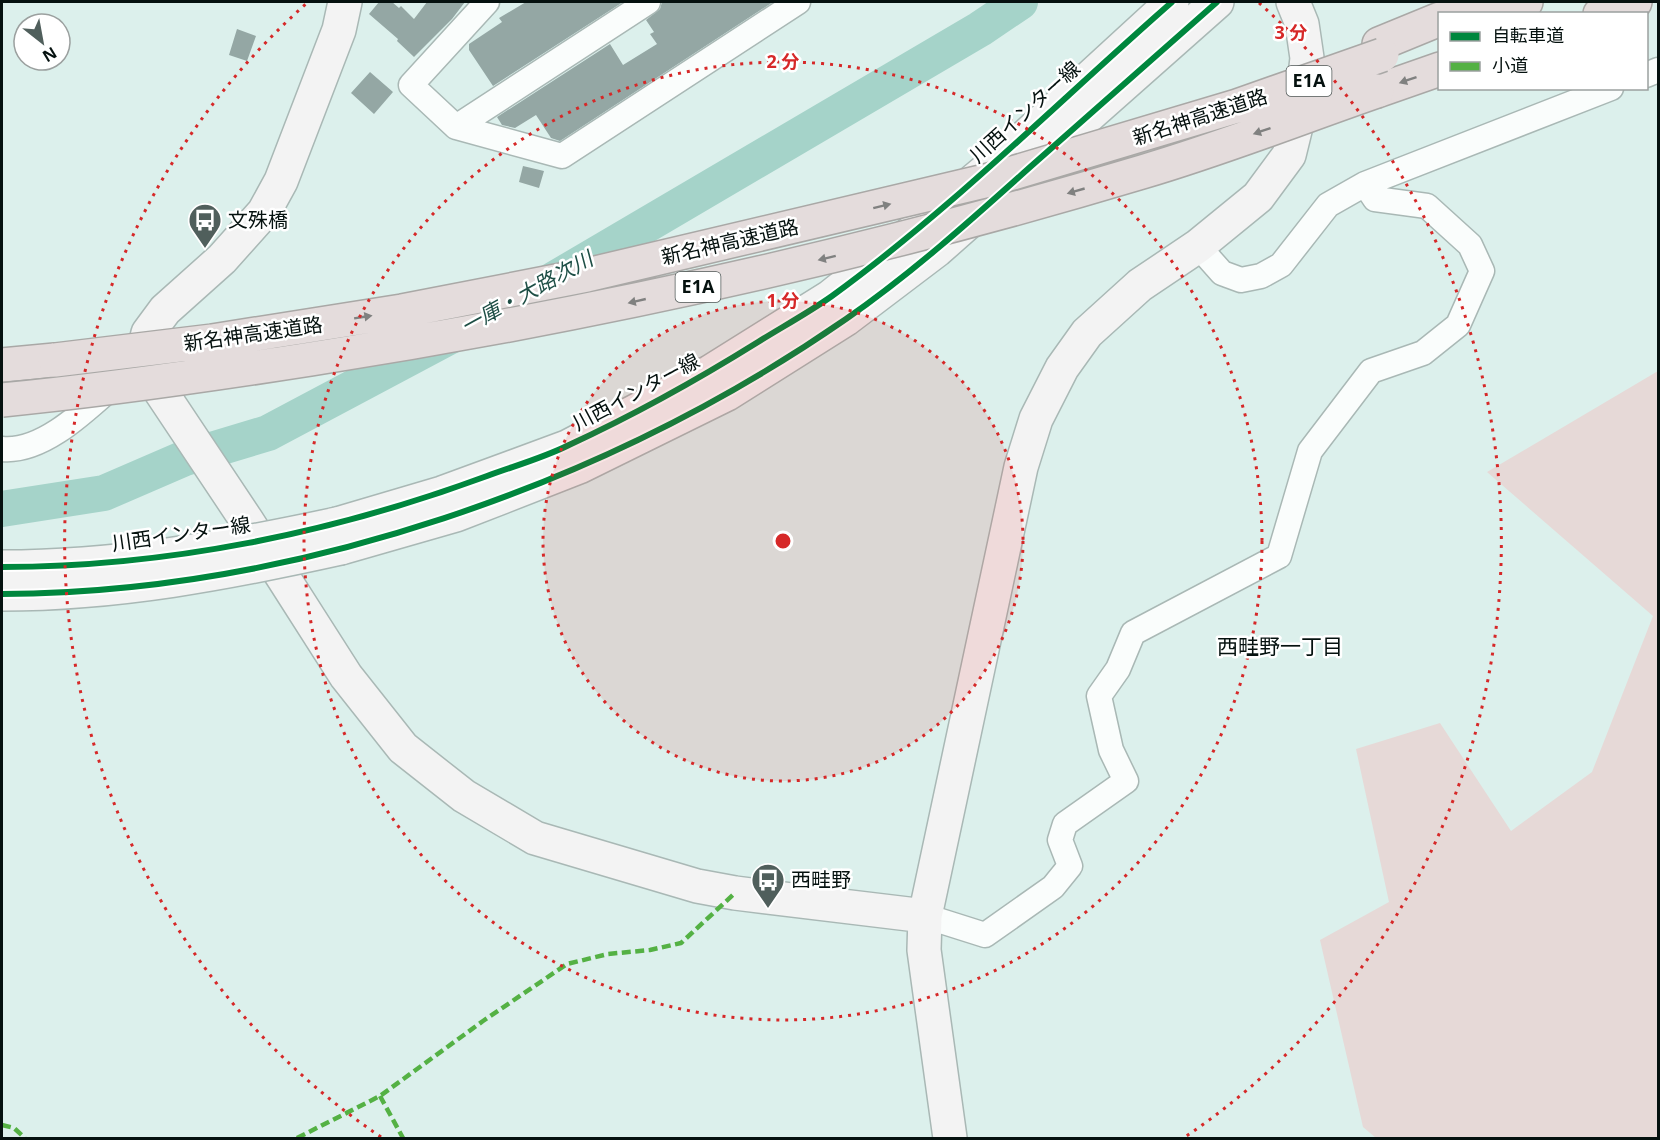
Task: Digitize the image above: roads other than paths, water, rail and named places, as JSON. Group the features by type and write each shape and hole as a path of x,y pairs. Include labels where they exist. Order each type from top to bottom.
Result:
{"highway":[{"path":"1459,12 1483,2"},
{"path":"1498,12 1526,2"},
{"path":"1606,12 1635,2"},
{"path":"1381,50 1438,20"},
{"path":"1381,50 1438,35"},
{"name":"新名神高速道路","path":"2,365 212,341 391,313 587,275 989,180 1237,106 1381,50"},
{"name":"新名神高速道路","path":"2,400 222,373 420,342 623,304 819,260 966,223 1145,171 1438,70"}],"main road":[{"path":"345,2 339,30 281,181 264,212 222,259 165,310 148,333 141,362 247,521 346,676 404,748 464,795 536,838 697,886 925,916"},
{"name":"川西インター線","path":"2,594 57,594 186,580 253,568 339,536 441,493 567,447 710,372 830,297 926,222 1014,147 1172,2"},
{"name":"川西インター線","path":"2,567 38,567 173,555 270,539 339,536 456,515 579,467 727,394 846,319 937,250 1217,2"},
{"path":"951,1138 924,950 925,916 1021,467 1036,419 1062,368 1087,333 1140,285 1198,246 1258,197 1289,155 1302,102 1307,58 1302,24 1293,2"}],"street":[{"path":"487,2 411,86 456,127 561,156 798,2"},
{"path":"456,127 648,2"},
{"path":"1198,246 1222,273 1241,280 1261,276 1281,265 1328,206 1365,184 1606,90"},
{"path":"925,916 985,934 1053,887 1070,866 1060,840 1065,824 1126,781 1112,750 1100,696 1118,669 1133,633 1279,556 1310,451 1371,371 1424,353 1458,325 1482,271 1470,245 1427,206 1375,199 1365,184"},
{"path":"2,449 13,450 41,441 78,416 141,362"}],"waterway":[{"name":"一庫・大路次川","path":"2,509 104,493 185,458 268,433 524,297 980,29 1020,2"}],"place":[{"name":"文殊橋","path":"205,249"},
{"name":"西畦野","path":"768,909"}],"district":[{"name":"西畦野一丁目","path":"1280,647"}]}
